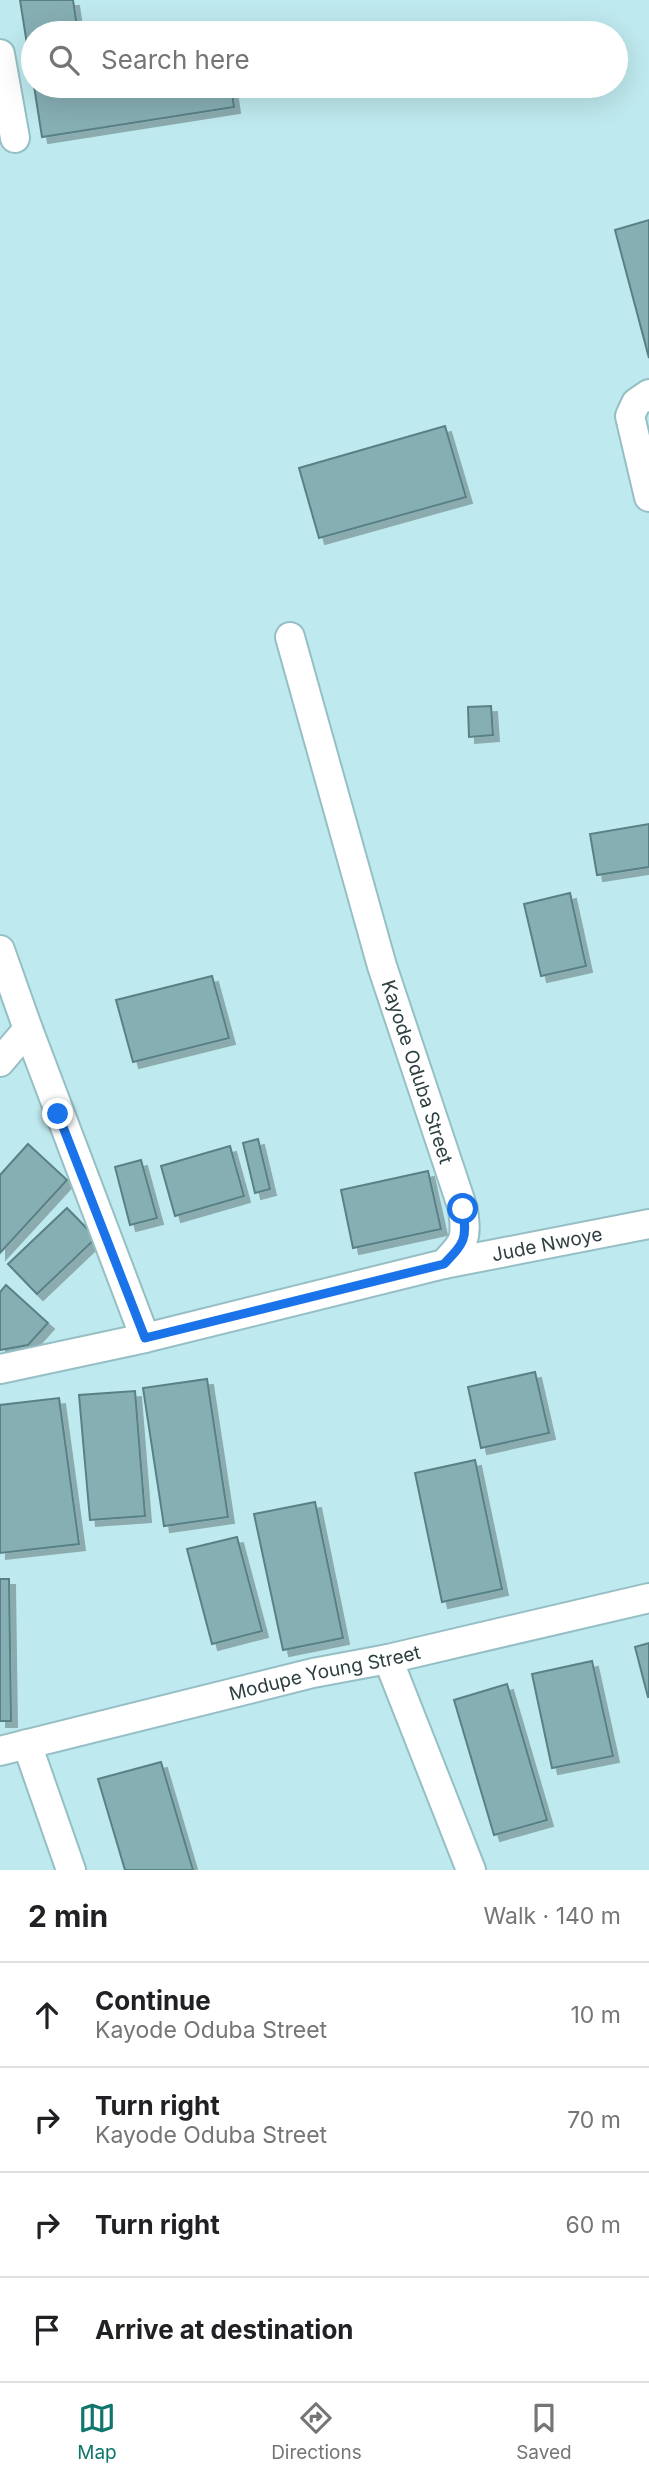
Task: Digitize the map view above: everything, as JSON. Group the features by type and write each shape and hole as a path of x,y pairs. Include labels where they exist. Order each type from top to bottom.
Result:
{"street":[{"path":"0,54 15,138"},
{"path":"649,394 636,403 630,416 649,497"},
{"name":"Kayode Oduba Street","path":"290,637 382,966 463,1209 466,1234 457,1250 444,1264"},
{"path":"0,950 145,1338"},
{"path":"0,1062 28,1029"},
{"name":"Jude Nwoye","path":"444,1264 649,1224"},
{"path":"0,1369 145,1338 444,1264"},
{"name":"Modupe Young Street","path":"0,1751 313,1673 388,1659 649,1598"},
{"path":"388,1659 471,1870"},
{"path":"27,1744 71,1870"}],"building":[{"path":"20,0 73,0 76,21 23,21"},
{"path":"36,98 233,98 234,107 42,137"},
{"path":"649,220 649,358 615,230"},
{"path":"445,426 466,497 319,538 299,468"},
{"path":"491,706 493,735 469,737 468,707"},
{"path":"649,824 649,867 597,875 590,834"},
{"path":"570,893 586,966 541,976 524,904"},
{"path":"212,976 229,1038 133,1062 116,1000"},
{"path":"258,1139 270,1189 255,1193 243,1143"},
{"path":"28,1144 67,1180 0,1253 0,1175"},
{"path":"230,1146 244,1196 175,1216 161,1166"},
{"path":"141,1160 157,1218 130,1225 115,1167"},
{"path":"428,1171 441,1229 353,1248 341,1190"},
{"path":"67,1208 96,1238 37,1294 8,1264"},
{"path":"6,1285 48,1323 28,1345 0,1350 0,1292"},
{"path":"535,1372 549,1433 481,1448 468,1387"},
{"path":"207,1379 228,1517 164,1526 143,1388"},
{"path":"135,1391 145,1516 90,1520 79,1395"},
{"path":"59,1398 79,1544 0,1553 0,1405"},
{"path":"475,1460 502,1589 442,1602 415,1473"},
{"path":"315,1502 343,1638 283,1650 254,1514"},
{"path":"237,1537 262,1631 212,1644 187,1549"},
{"path":"0,1579 9,1579 11,1721 0,1721"},
{"path":"649,1643 649,1697 648,1697 635,1647"},
{"path":"592,1661 613,1756 552,1768 532,1674"},
{"path":"507,1684 547,1820 494,1835 454,1700"},
{"path":"161,1762 193,1870 125,1870 98,1779"}],"route":[{"path":"58,1114 145,1338 444,1264 457,1250 466,1234 463,1209"}]}
